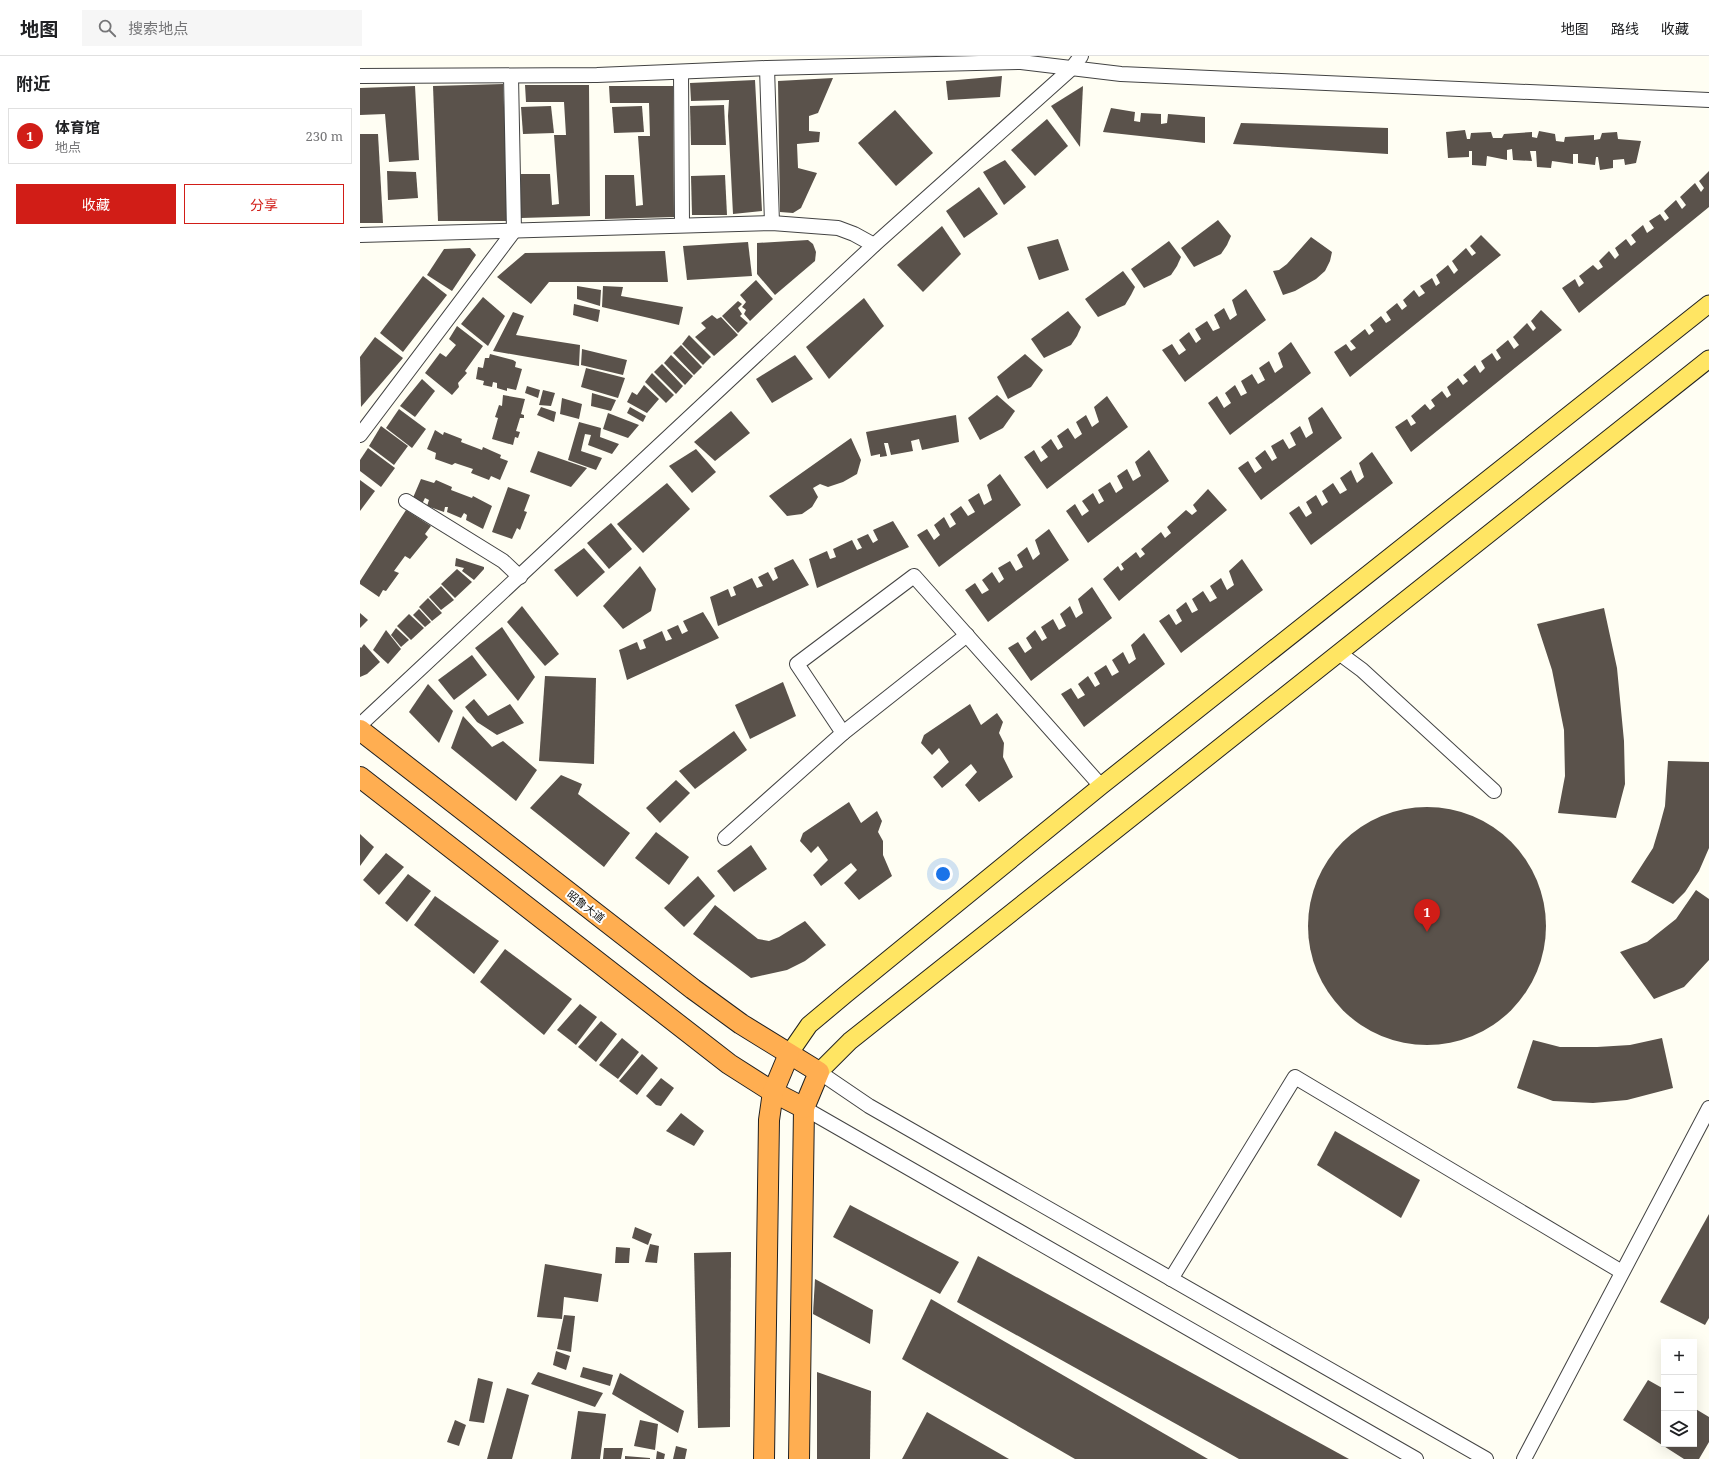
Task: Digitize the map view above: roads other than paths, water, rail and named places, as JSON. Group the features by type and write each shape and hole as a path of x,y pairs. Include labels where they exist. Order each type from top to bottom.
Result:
{"highway":[{"name":"昭鲁大道","path":"360,730 694,989 741,1024 819,1072"},
{"path":"360,777 710,1050 773,1092 804,1108"},
{"path":"764,1459 768,1143 773,1092 789,1054"},
{"path":"799,1459 804,1108 819,1072"}],"main road":[{"path":"789,1054 809,1025 1101,786 1709,304"},
{"path":"819,1072 850,1041 1709,359"}],"street":[{"path":"360,725 874,245 1072,68 1082,56"},
{"path":"360,76 597,75 767,68 1021,62 1121,74 1709,100"},
{"path":"767,68 772,223"},
{"path":"681,72 682,225"},
{"path":"360,436 514,231 511,76"},
{"path":"360,235 772,223 838,228 854,234 874,245"},
{"path":"406,501 503,561 520,577"},
{"path":"843,733 797,664 914,576 1101,786"},
{"path":"725,838 843,733 967,635"},
{"path":"1339,652 1362,670 1494,791"},
{"path":"819,1072 869,1106 1486,1459"},
{"path":"1171,1279 1295,1077 1622,1272"},
{"path":"804,1108 1416,1459"},
{"path":"1524,1459 1709,1108"}],"place":[{"name":"体育馆","path":"1427,932"}]}
